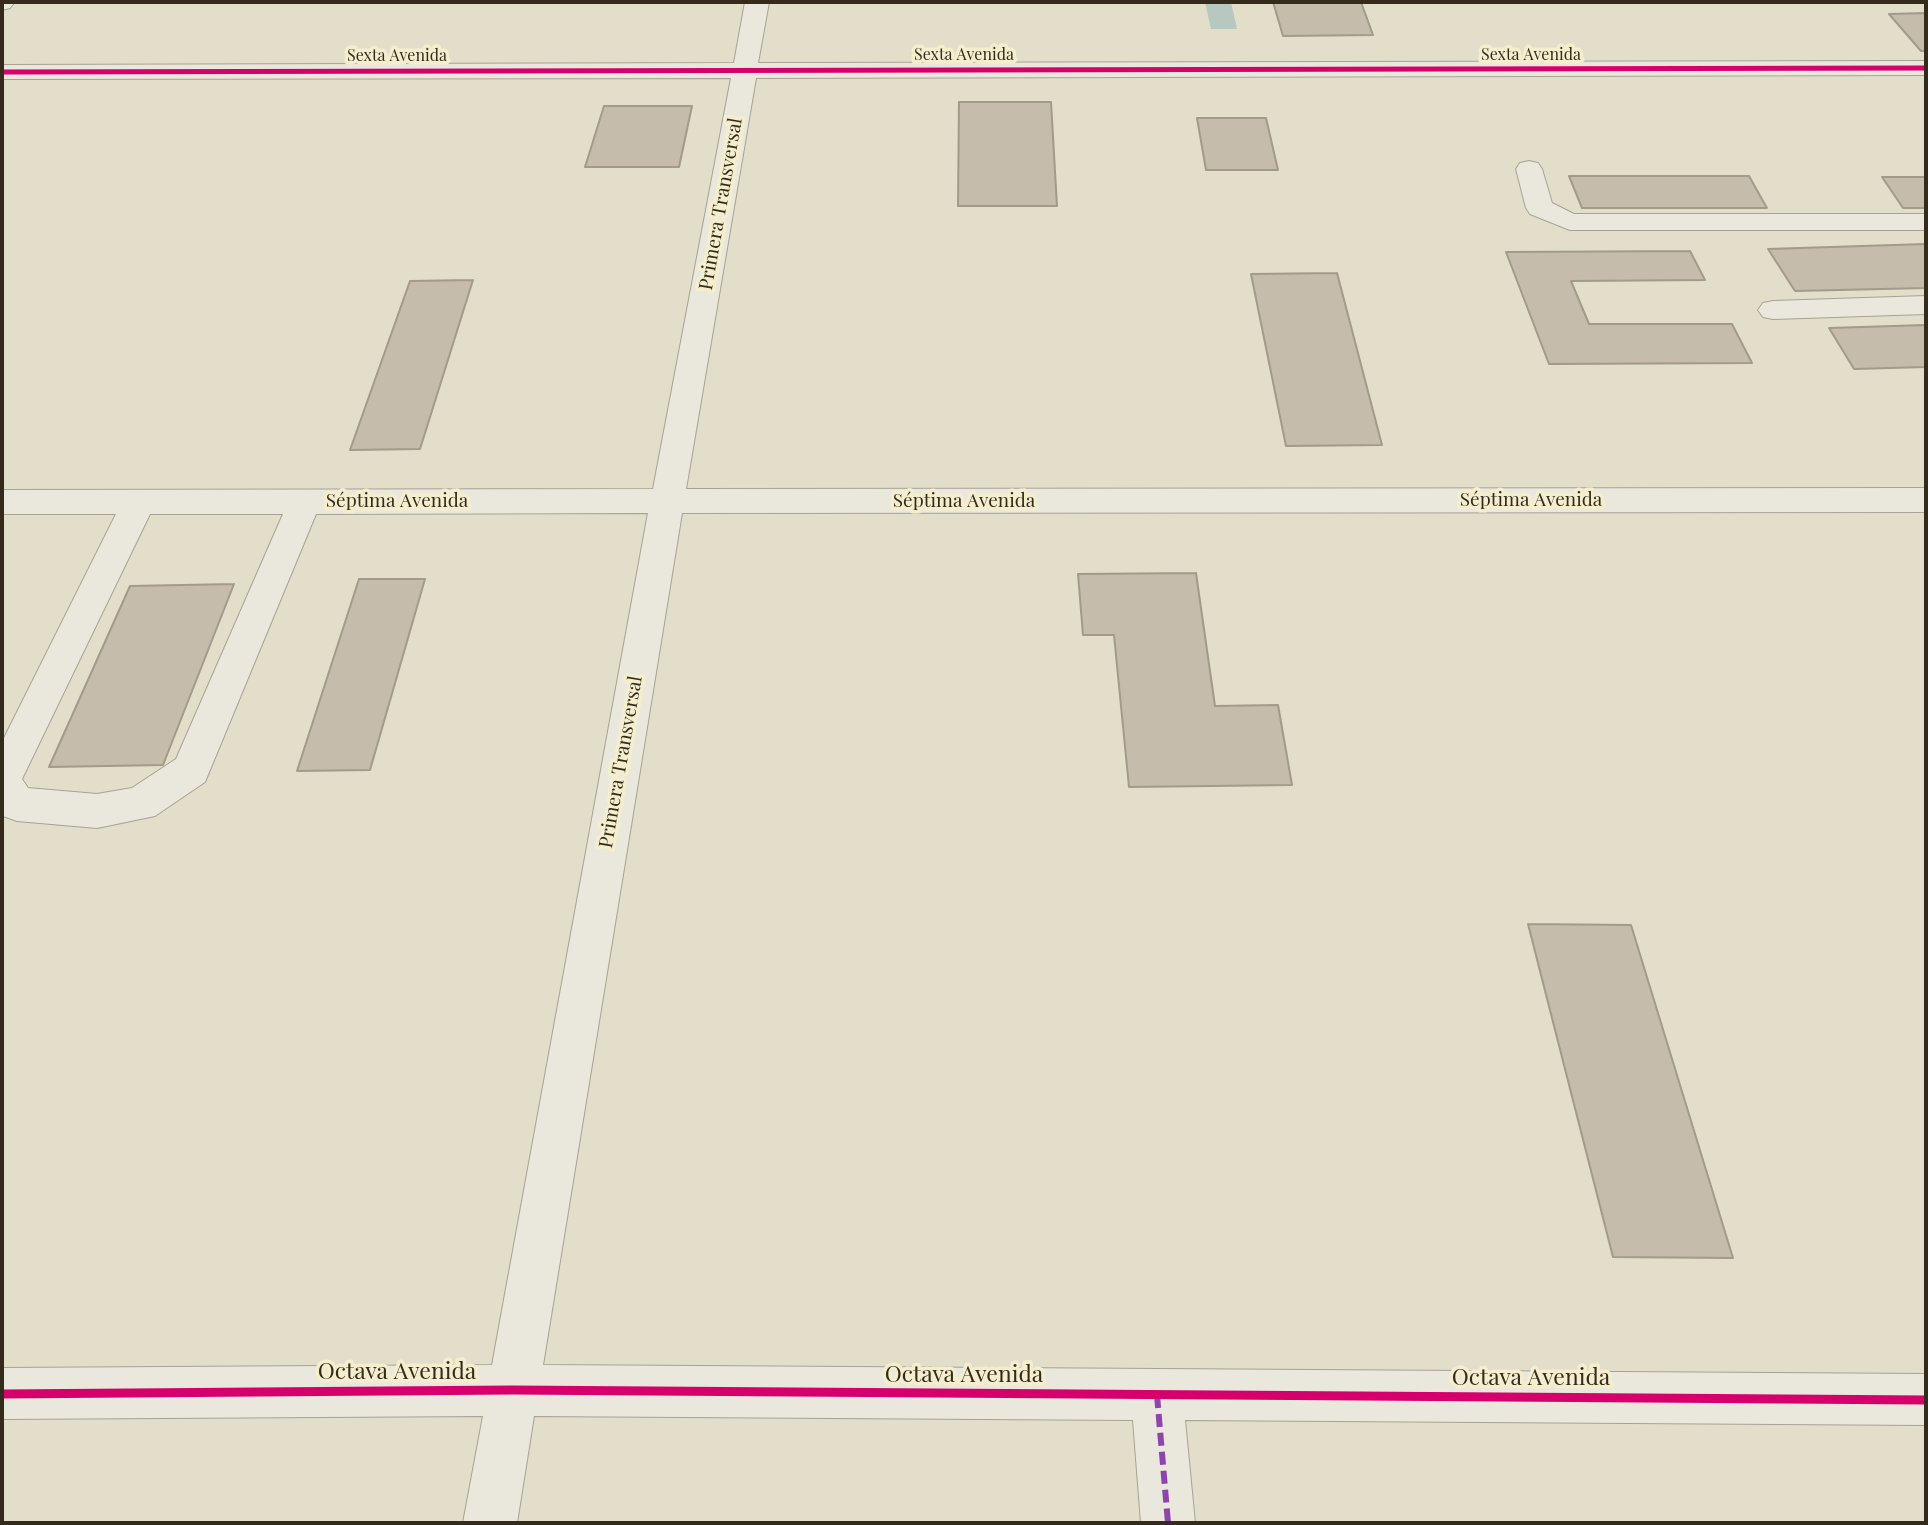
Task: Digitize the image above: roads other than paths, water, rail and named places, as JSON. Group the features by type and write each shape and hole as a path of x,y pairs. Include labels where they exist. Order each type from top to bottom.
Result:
{"street":[{"name":"Primera Transversal","path":"490,1523 667,501 757,2"},
{"name":"Sexta Avenida","path":"2,72 1926,68"},
{"path":"1529,169 1540,208 1570,222 1926,222"},
{"path":"1773,310 1926,305"},
{"name":"Séptima Avenida","path":"2,502 1926,500"},
{"path":"139,502 2,780 16,804 97,811 141,804 191,770 305,501"},
{"name":"Octava Avenida","path":"2,1394 512,1390 1926,1400"},
{"path":"1157,1395 1168,1523"}]}
